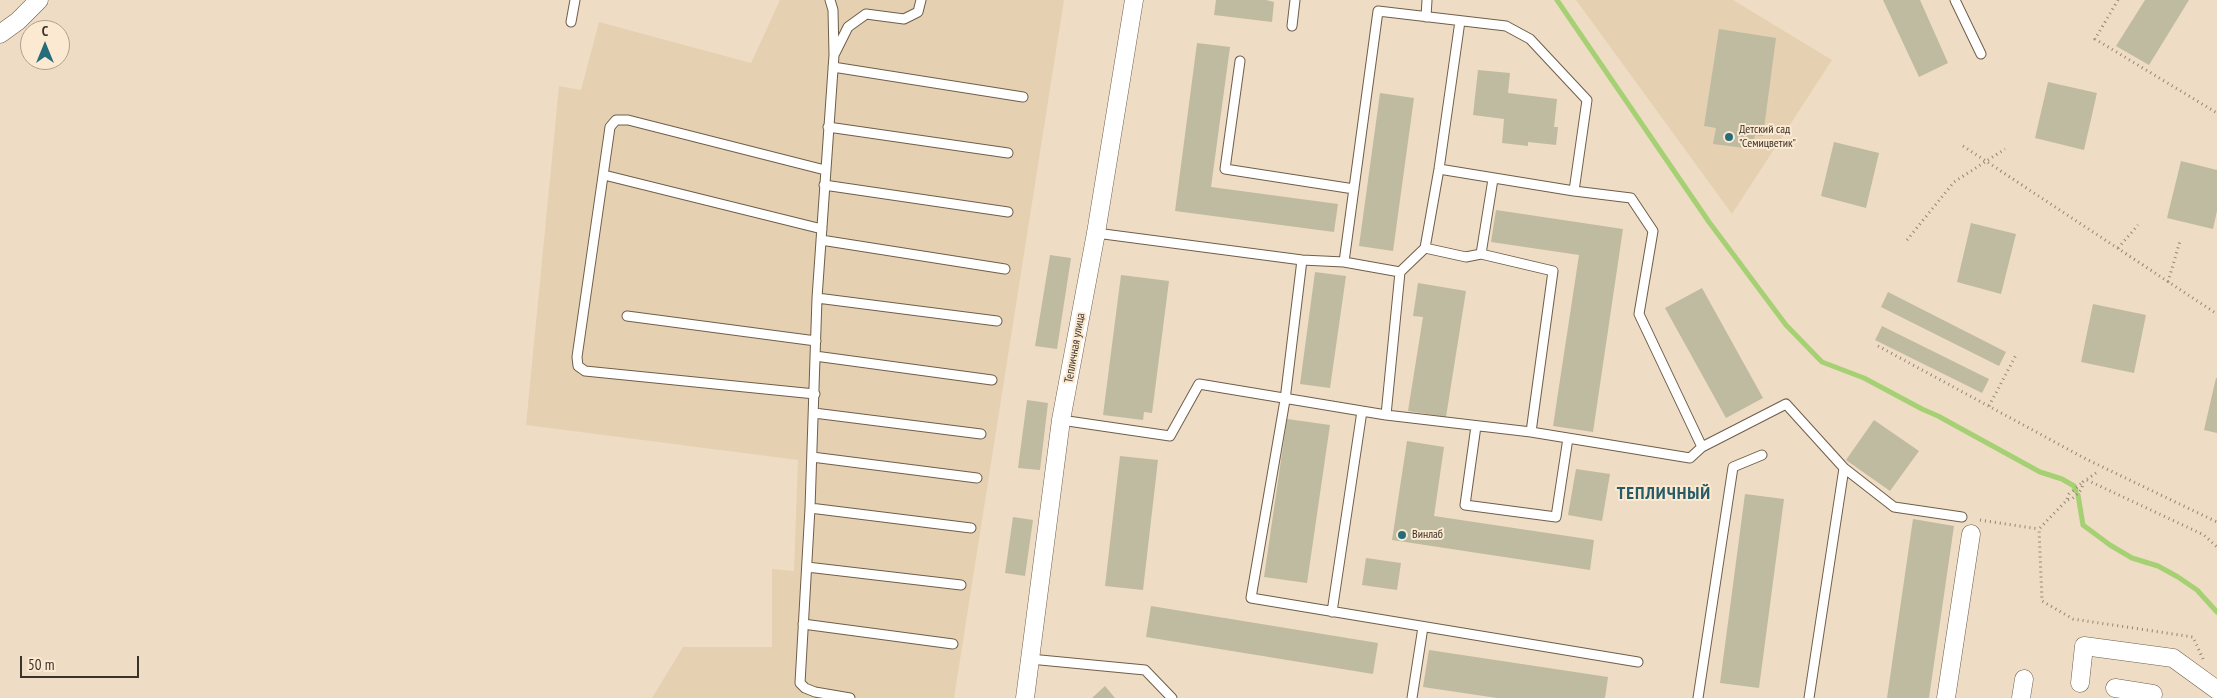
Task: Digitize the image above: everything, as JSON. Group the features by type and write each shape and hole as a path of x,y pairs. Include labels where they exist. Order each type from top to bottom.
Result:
{"street":[{"path":"0,34 18,21 39,0"},
{"name":"Тепличная улица","path":"1025,698 1062,420 1096,233 1134,0"},
{"path":"1946,698 1971,534"},
{"path":"2080,682 2084,646 2173,658 2217,690"},
{"path":"2021,698 2024,679"},
{"path":"2115,688 2153,694 2152,698"}],"lane":[{"path":"571,22 575,0"},
{"path":"830,0 833,10 834,56 817,298 810,508 800,682 805,688 815,692 850,698"},
{"path":"834,56 848,27 866,14 904,19 918,12 921,0"},
{"path":"1292,26 1295,0"},
{"path":"1426,17 1427,0"},
{"path":"1955,0 1981,54"},
{"path":"1344,262 1378,11 1506,26 1530,39 1587,100 1574,191"},
{"path":"1386,415 1400,272 1424,248 1439,169 1460,21"},
{"path":"1240,61 1225,169 1354,189"},
{"path":"833,67 1023,97"},
{"path":"815,394 585,371 578,366 577,357 610,127 616,120 628,120 825,170"},
{"path":"828,127 1008,153"},
{"path":"1439,169 1493,179 1631,198 1654,231 1639,314 1702,447"},
{"path":"604,175 822,229"},
{"path":"1482,254 1493,179"},
{"path":"824,185 1008,212"},
{"path":"1096,233 1302,260 1344,262 1400,272"},
{"path":"821,240 1005,269"},
{"path":"1424,248 1466,257 1482,254 1553,271 1531,432"},
{"path":"1302,260 1285,400 1250,598 1638,662"},
{"path":"817,298 997,321"},
{"path":"627,316 816,341"},
{"path":"815,356 992,380"},
{"path":"1062,420 1170,436 1199,384 1285,400 1386,415 1531,432 1690,458 1702,447 1786,404 1844,468 1894,507 1962,517"},
{"path":"1332,612 1362,411"},
{"path":"814,413 981,434"},
{"path":"1476,426 1465,505 1556,517 1568,438"},
{"path":"1698,698 1733,467 1762,455"},
{"path":"812,457 976,478"},
{"path":"1809,698 1844,468"},
{"path":"810,508 971,528"},
{"path":"806,567 961,586"},
{"path":"804,624 953,644"},
{"path":"1412,698 1422,627"},
{"path":"1030,659 1145,670 1172,698"}],"path":[{"path":"2118,0 2095,39 2217,113"},
{"path":"1963,146 2217,314"},
{"path":"1907,240 1954,182 2005,149"},
{"path":"2118,248 2138,225"},
{"path":"2168,282 2180,241"},
{"path":"1878,346 2086,459 2217,522"},
{"path":"1989,406 2016,355"},
{"path":"2096,473 2078,485 2069,494 2067,500 2039,529 2042,601 2073,619 2193,637 2205,662"},
{"path":"2067,500 2072,499 2082,489 2085,481"},
{"path":"2085,481 2204,535 2217,547"},
{"path":"2210,519 2217,516"},
{"path":"1962,517 2039,529"}],"shaded area":[{"path":"780,0 1064,0 954,698 652,698 683,647 772,647 772,569 794,571 798,460 526,425 559,86 581,90 599,22 751,63"},
{"name":"Детский сад \"Семицветик\"","path":"1576,0 1733,0 1832,60 1732,214"}],"building":[{"path":"1216,0 1266,0 1274,2 1272,22 1214,15"},
{"path":"1883,0 1920,0 1948,63 1919,77"},
{"path":"2145,0 2189,0 2149,65 2116,46"},
{"path":"1719,29 1776,38 1763,136 1755,135 1752,149 1713,144 1716,128 1704,126"},
{"path":"1197,43 1230,47 1211,187 1338,204 1334,232 1175,211"},
{"path":"1478,70 1510,73 1508,93 1557,99 1554,127 1558,127 1556,145 1528,142 1528,146 1502,143 1504,119 1473,115"},
{"path":"2048,82 2097,93 2084,150 2035,138"},
{"path":"1380,93 1414,98 1393,251 1359,246"},
{"path":"1834,142 1879,153 1866,208 1821,196"},
{"path":"2181,161 2217,170 2217,211 2213,229 2167,218"},
{"path":"1496,210 1623,229 1593,432 1553,426 1579,255 1491,242"},
{"path":"1971,223 2016,234 2001,294 1957,282"},
{"path":"1050,255 1071,258 1057,349 1035,346"},
{"path":"1315,272 1346,276 1330,388 1300,384"},
{"path":"1121,275 1169,281 1152,413 1144,412 1143,420 1103,415"},
{"path":"1418,283 1466,291 1446,417 1408,411 1423,317 1413,316"},
{"path":"1702,288 1763,398 1726,418 1665,308"},
{"path":"1888,292 2006,352 1999,366 1881,307"},
{"path":"2093,304 2146,315 2134,373 2081,362"},
{"path":"1882,326 1989,379 1982,393 1875,340"},
{"path":"2217,378 2217,433 2204,430"},
{"path":"1027,400 1048,403 1040,470 1018,468"},
{"path":"1287,419 1330,425 1307,583 1264,577"},
{"path":"1874,420 1919,451 1890,491 1846,460"},
{"path":"1407,441 1444,447 1434,516 1594,540 1590,570 1392,540"},
{"path":"1120,456 1158,460 1143,590 1105,586"},
{"path":"1576,469 1610,474 1602,521 1568,515"},
{"path":"1745,494 1784,499 1759,688 1720,683"},
{"path":"1013,517 1033,520 1025,576 1005,573"},
{"path":"1913,519 1954,526 1929,698 1887,698"},
{"path":"1366,558 1401,563 1397,590 1362,585"},
{"path":"1151,606 1378,643 1373,674 1146,637"},
{"path":"1429,650 1608,677 1605,698 1497,698 1423,687"},
{"path":"1105,686 1115,698 1092,698"}],"waterway":[{"path":"1557,0 1709,222 1786,325 1822,362 1864,378 2040,472 2062,479 2074,486 2076,491"},
{"path":"2078,495 2083,525 2110,545 2132,558 2158,566 2178,577 2197,590 2217,612"}],"place":[{"name":"Детский сад \"Семицветик\"","path":"1729,137"},
{"name":"Винлаб","path":"1402,535"}],"district":[{"name":"ТЕПЛИЧНЫЙ","path":"1664,494"}]}
